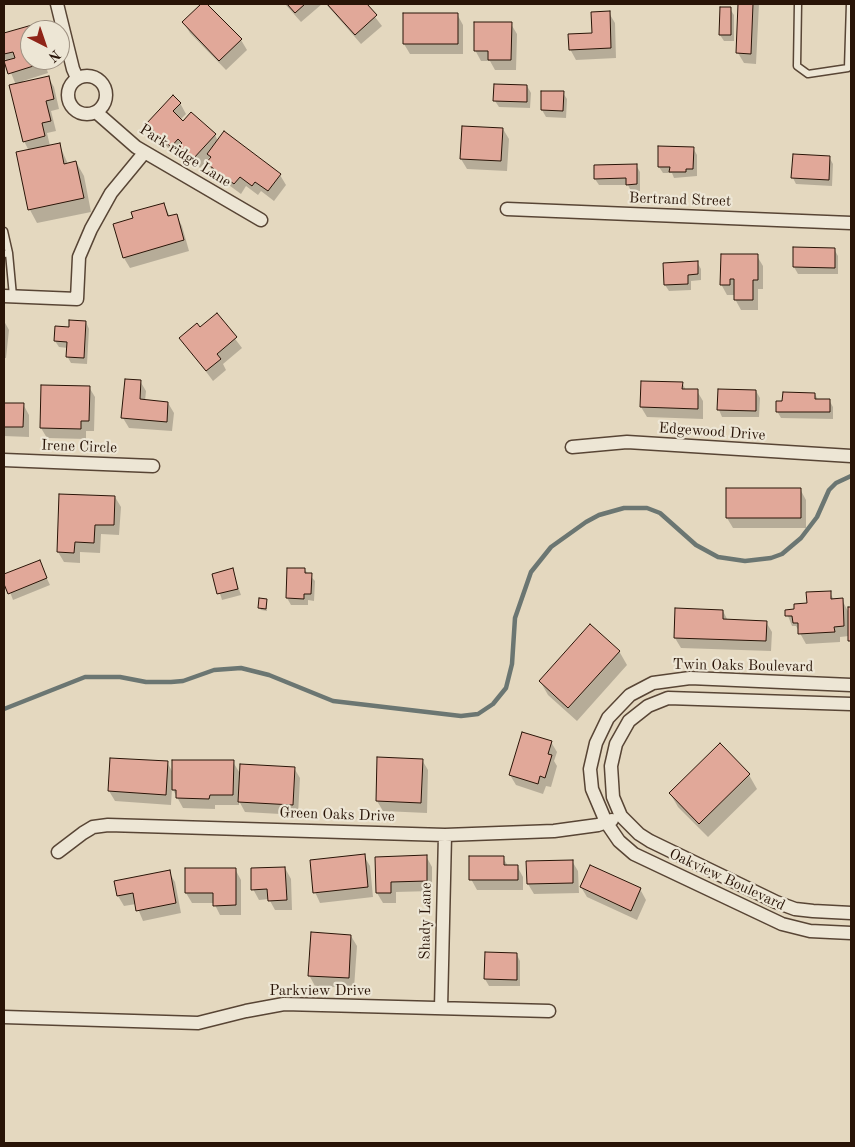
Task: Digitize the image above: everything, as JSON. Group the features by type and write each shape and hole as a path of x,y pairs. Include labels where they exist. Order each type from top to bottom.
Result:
{"street":[{"path":"58,4 73,69 77,78 89,76 100,80 104,85 106,97 101,108 96,112"},
{"name":"Park ridge Lane","path":"77,78 69,88 68,101 72,107 83,114 96,112 144,152 261,220"},
{"path":"8,297 77,299 79,257 91,228 111,193 144,152"},
{"name":"Bertrand Street","path":"507,209 851,223"},
{"name":"Edgewood Drive","path":"572,447 627,442 851,456"},
{"name":"Irene Circle","path":"4,460 153,466"},
{"name":"Twin Oaks Boulevard","path":"606,822 592,789 590,778 592,758 599,735 608,718 621,702 642,688 671,679 690,678 851,685"},
{"path":"621,816 613,797 611,784 613,753 620,734 629,721 648,706 668,698 680,697 851,704"},
{"name":"Green Oaks Drive","path":"58,852 93,827 108,825 445,835 554,831 606,822 621,816"},
{"name":"Oakview Boulevard","path":"621,816 638,834 650,841 776,902 813,911 851,914"},
{"name":"Oakview Boulevard","path":"606,822 619,841 647,862 782,924 810,931 851,933"},
{"name":"Shady Lane","path":"441,1008 445,835"},
{"name":"Parkview Drive","path":"4,1017 198,1023 284,1004 549,1011"}],"lane":[{"path":"798,4 797,66 808,74 848,68 850,4"},
{"path":"4,231 8,297"}],"building":[{"path":"201,4 207,4 242,39 219,61 182,22"},
{"path":"287,4 305,4 295,13"},
{"path":"327,4 367,4 377,15 355,35"},
{"path":"738,4 753,4 751,54 736,53"},
{"path":"720,7 731,7 731,35 719,35"},
{"path":"610,11 611,48 569,50 568,34 592,33 591,12"},
{"path":"403,13 458,13 458,44 403,44"},
{"path":"474,22 512,22 511,60 488,60 488,51 474,51"},
{"path":"20,28 21,70 8,74 4,61 15,58 13,52 4,54 4,33"},
{"path":"49,76 54,99 46,101 51,121 42,123 45,136 23,142 9,85"},
{"path":"494,84 527,85 527,102 493,101"},
{"path":"541,91 564,91 563,111 541,110"},
{"path":"173,95 181,103 173,111 183,121 191,112 216,134 193,159 179,146 182,143 178,139 171,147 146,124"},
{"path":"462,126 503,128 501,161 460,159"},
{"path":"224,131 281,174 268,191 255,182 252,186 240,177 234,184 206,163 211,157 207,154"},
{"path":"60,143 64,164 76,161 84,198 28,210 16,152"},
{"path":"658,146 694,147 693,169 686,169 686,172 669,172 670,167 658,167"},
{"path":"793,154 830,156 829,180 791,178"},
{"path":"637,164 637,184 626,185 626,178 594,179 594,165"},
{"path":"164,203 168,216 177,214 184,240 123,258 113,224 133,218 131,212"},
{"path":"793,247 835,248 835,268 793,267"},
{"path":"721,254 758,254 758,280 753,280 753,300 734,300 734,279 730,279 730,285 720,285"},
{"path":"698,261 698,274 688,275 688,284 664,285 663,263"},
{"path":"217,313 237,337 217,354 221,359 206,371 179,338 197,323 200,327"},
{"path":"69,320 86,321 84,358 66,357 67,342 54,341 55,326 69,327"},
{"path":"125,379 141,380 140,399 168,402 167,422 121,418"},
{"path":"641,381 683,382 682,389 698,389 698,409 640,407"},
{"path":"41,385 90,386 89,421 81,421 81,429 40,428"},
{"path":"718,389 756,390 756,411 717,410"},
{"path":"783,392 815,393 815,399 830,399 830,412 776,412 776,401 782,401"},
{"path":"4,403 24,403 23,427 4,427"},
{"path":"726,488 801,488 801,518 726,518"},
{"path":"59,494 115,496 114,525 95,525 94,543 75,542 74,553 57,552"},
{"path":"40,560 47,578 8,594 4,584 4,574"},
{"path":"233,568 238,589 217,594 212,574"},
{"path":"287,568 305,568 305,573 312,573 311,594 304,594 304,599 286,598"},
{"path":"831,591 831,599 843,598 844,626 834,627 835,632 798,634 798,623 793,623 792,616 785,616 785,610 794,609 794,604 807,603 806,592"},
{"path":"259,598 267,599 266,609 258,608"},
{"path":"848,607 851,607 851,641 848,641"},
{"path":"675,608 723,610 723,619 767,621 766,641 674,638"},
{"path":"590,624 620,651 568,708 539,681"},
{"path":"522,732 552,741 548,754 552,755 545,778 540,776 538,784 509,775"},
{"path":"720,743 750,774 699,824 669,793"},
{"path":"377,757 423,759 421,803 376,801"},
{"path":"110,758 168,761 166,795 108,791"},
{"path":"172,760 234,760 233,795 210,795 209,799 176,798 176,790 172,790"},
{"path":"240,764 295,767 293,805 238,802"},
{"path":"365,854 368,887 313,893 310,860"},
{"path":"427,855 427,881 391,882 391,893 376,893 375,857"},
{"path":"469,856 504,856 504,865 518,865 518,880 469,880"},
{"path":"573,860 573,883 527,884 526,861"},
{"path":"590,865 641,888 631,911 580,887"},
{"path":"285,867 287,900 268,901 267,889 251,890 251,868"},
{"path":"185,868 236,868 236,905 213,906 213,893 185,893"},
{"path":"170,870 176,903 136,911 133,893 117,896 114,881"},
{"path":"311,932 351,935 349,978 308,976"},
{"path":"485,952 517,953 517,980 484,979"}],"waterway":[{"path":"4,709 85,677 120,677 146,682 171,682 183,681 214,670 241,668 269,675 333,701 461,716 478,714 493,704 506,688 512,664 515,618 531,572 551,547 586,522 599,515 624,508 647,508 660,513 696,545 718,557 745,561 771,558 782,554 801,538 817,517 829,490 836,483 851,476"}]}
